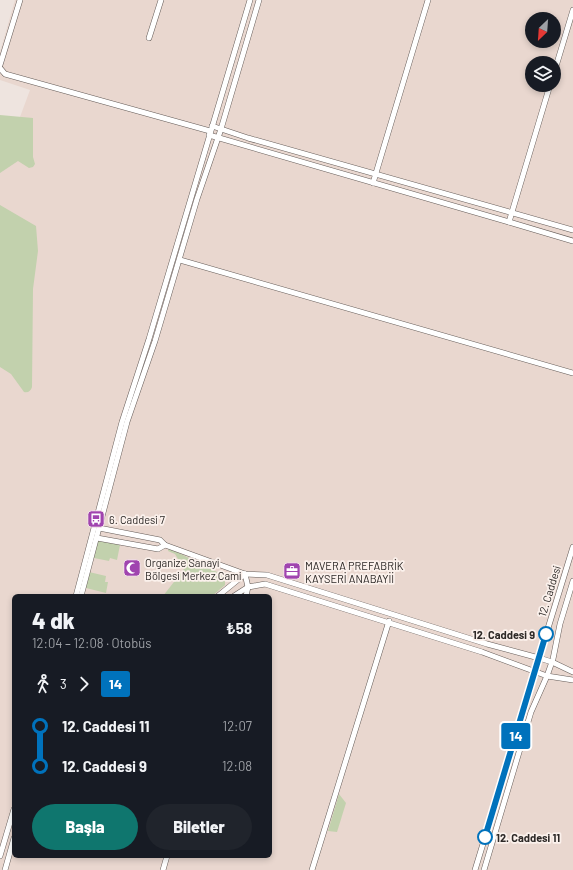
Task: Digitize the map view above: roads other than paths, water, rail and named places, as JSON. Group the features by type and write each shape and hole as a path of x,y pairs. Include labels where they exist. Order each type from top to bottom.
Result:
{"street":[{"path":"0,65 20,0"},
{"path":"149,38 161,0"},
{"path":"77,594 122,422 149,339 250,0"},
{"path":"82,594 127,422 155,341 197,198 221,129 259,0"},
{"path":"373,183 428,0"},
{"path":"559,56 573,10"},
{"path":"246,13 254,16"},
{"path":"0,68 5,74 210,131 218,138 573,241"},
{"path":"510,222 548,92"},
{"path":"210,131 221,129 573,230"},
{"path":"180,260 573,373"},
{"path":"99,528 160,540 165,545 245,574 267,576 487,644 552,662 573,672"},
{"path":"96,538 158,549 165,545"},
{"name":"12. Caddesi","path":"475,870 524,710 538,658 573,547"},
{"path":"245,574 248,587 246,594"},
{"path":"220,594 245,574"},
{"name":"12. Caddesi","path":"484,870 531,712 552,662 560,624 573,581"},
{"path":"237,594 248,587 265,584 482,652 534,672 547,676 573,680"},
{"path":"312,870 390,614"},
{"path":"0,856 12,816"},
{"path":"5,870 12,845"},
{"path":"163,870 166,858"}],"place":[{"name":"6. Caddesi 7","path":"96,519"},
{"name":"Organize Sanayi Bölgesi Merkez Cami","path":"132,568"},
{"name":"MAVERA PREFABRİK KAYSERİ ANABAYİİ","path":"292,571"},
{"name":"12. Caddesi 9","path":"546,634"},
{"name":"12. Caddesi 11","path":"485,837"}]}
